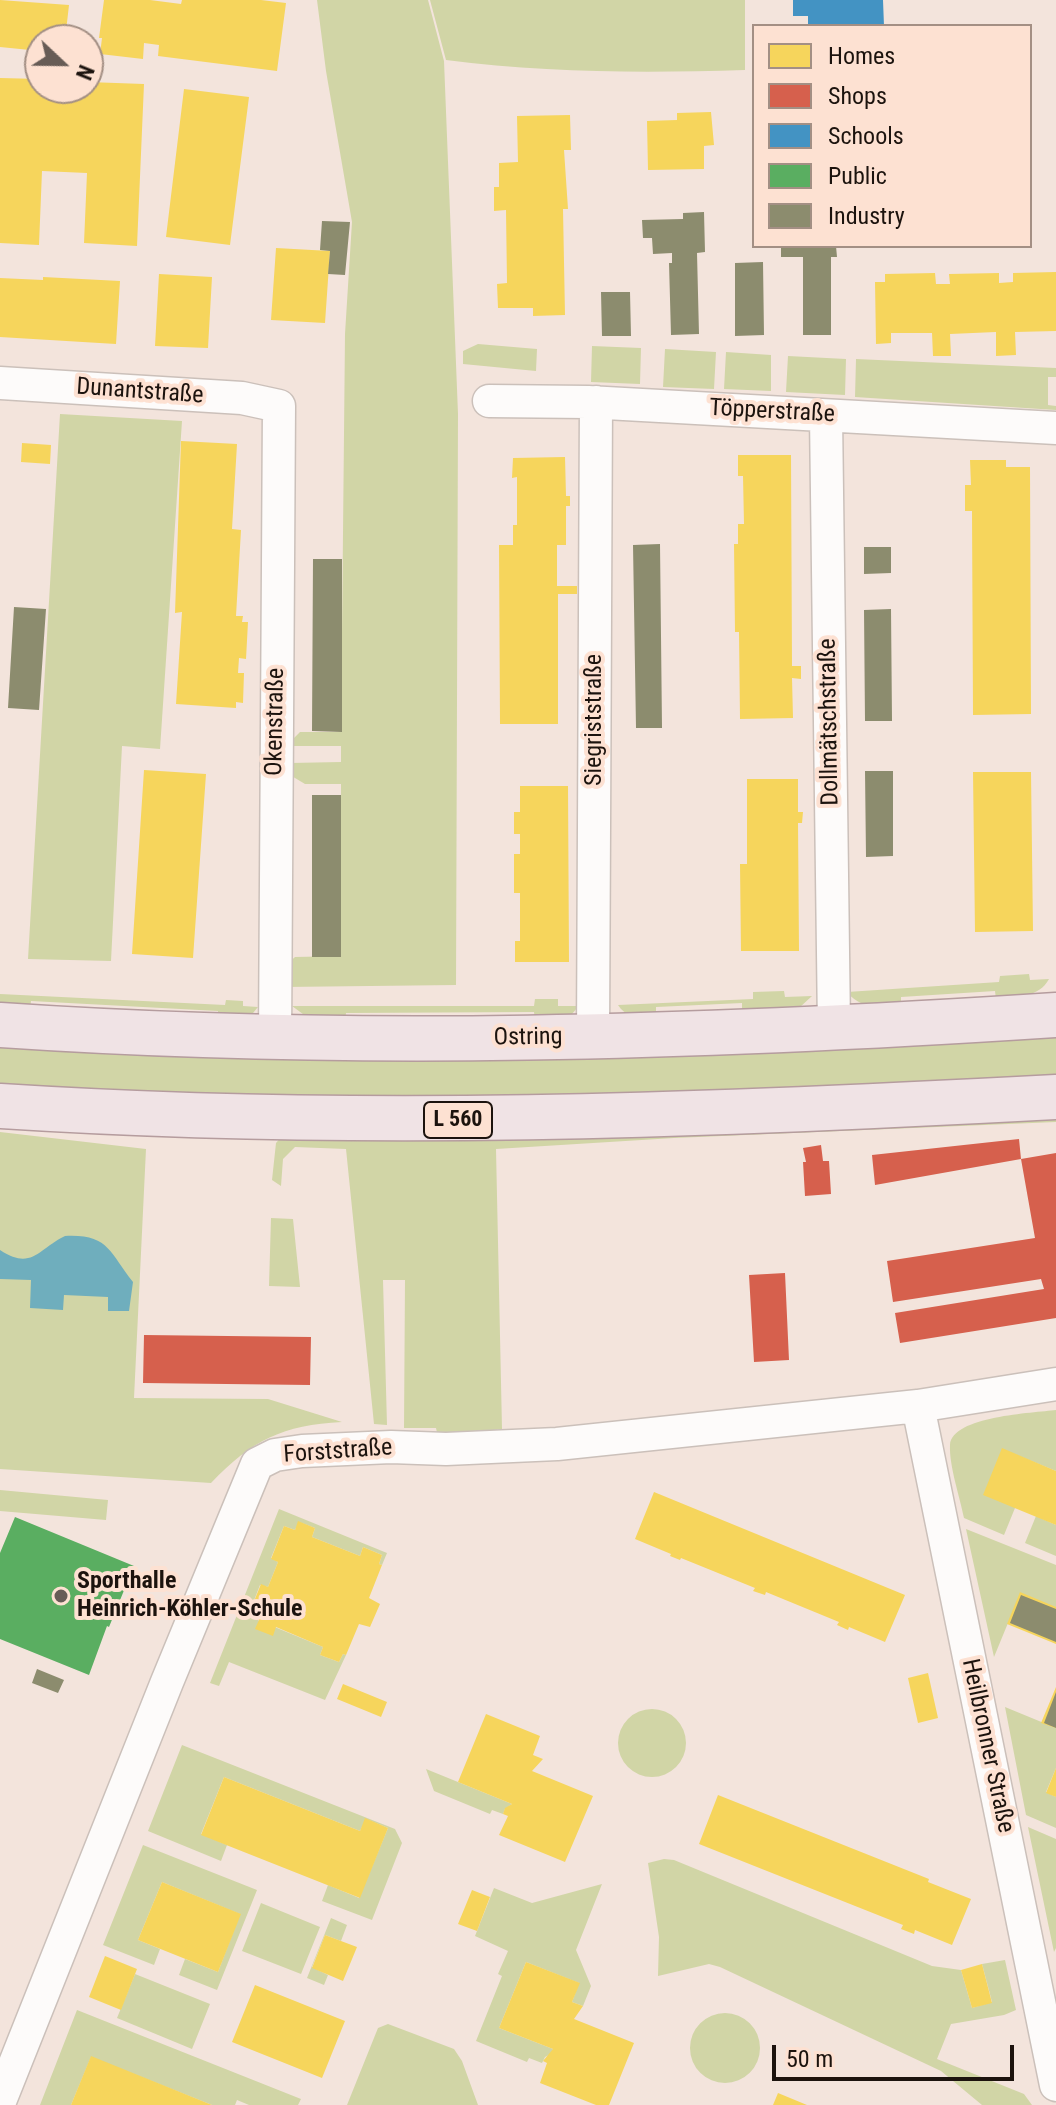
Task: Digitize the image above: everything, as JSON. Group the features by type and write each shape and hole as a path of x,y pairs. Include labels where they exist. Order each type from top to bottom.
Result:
{"main road":[{"name":"Ostring","path":"0,1025 275,1038 593,1038 1056,1015"},
{"name":"L 560","path":"0,1106 244,1117 459,1120 689,1115 1056,1097"}],"street":[{"name":"Dunantstraße","path":"0,383 242,398 279,406"},
{"name":"Töpperstraße","path":"489,401 596,402 1056,428"},
{"name":"Siegriststraße","path":"593,1038 596,402"},
{"name":"Okenstraße","path":"275,1038 279,406"},
{"name":"Dollmätschstraße","path":"826,416 834,1028"},
{"name":"Forststraße","path":"0,2101 172,1668 257,1464 275,1455 302,1451 557,1444 918,1406 1056,1384"},
{"name":"Heilbronner Straße","path":"918,1406 1056,2085"}],"green space":[{"path":"317,0 428,0 444,61 458,414 456,985 284,987 284,967 295,957 341,956 341,784 305,784 290,775 290,763 341,762 341,746 290,746 300,732 341,732 345,334 352,222"},
{"path":"430,0 745,0 745,70 595,71 446,60"},
{"path":"478,344 537,349 536,371 463,364 463,351"},
{"path":"592,346 641,348 640,384 591,382"},
{"path":"665,349 716,352 714,389 663,387"},
{"path":"726,352 771,355 771,391 724,389"},
{"path":"788,356 846,359 845,395 786,392"},
{"path":"856,359 1056,368 1056,377 1048,377 1048,405 1056,406 1056,410 855,397"},
{"path":"60,414 182,421 160,749 122,746 111,961 28,959"},
{"path":"1029,974 1030,980 1049,979 1033,993 996,999 995,991 901,997 901,1005 878,1006 858,1002 847,992 999,982 1000,976"},
{"path":"784,991 785,997 812,996 799,1008 742,1013 742,1003 656,1007 656,1017 630,1015 618,1005 753,999 753,992"},
{"path":"0,994 225,1005 226,1000 243,1001 243,1006 258,1007 248,1019 218,1019 218,1011 31,1001 30,1009 0,1007"},
{"path":"535,999 558,999 558,1006 579,1006 571,1015 535,1020 534,1012 346,1013 345,1022 307,1017 292,1006 534,1006"},
{"path":"1056,1034 1056,1079 437,1102 0,1090 0,1044"},
{"path":"1056,1113 1056,1122 674,1138 496,1149 502,1429 438,1437 436,1428 404,1428 405,1280 383,1280 387,1425 374,1424 346,1149 295,1147 283,1159 281,1186 272,1180 276,1143 283,1135"},
{"path":"0,1132 146,1149 134,1398 268,1399 342,1422 285,1431 240,1456 211,1483 0,1469"},
{"path":"271,1218 293,1219 300,1287 269,1286"},
{"path":"1056,1410 1056,1471 1002,1449 1015,1508 1004,1535 964,1518 951,1462 950,1445 954,1435 978,1422"},
{"path":"0,1490 108,1500 106,1520 0,1511"},
{"path":"279,1509 387,1553 382,1565 379,1564 382,1555 363,1547 360,1556 312,1537 315,1528 299,1522 295,1530 284,1526 271,1558 278,1562 268,1587 260,1585 248,1616 323,1647 320,1655 339,1662 343,1654 346,1655 325,1700 229,1662 219,1686 210,1683"},
{"path":"1036,1516 1056,1525 1056,1556 1025,1543"},
{"path":"966,1529 1056,1565 1056,1609 1008,1623 994,1657"},
{"path":"1005,1707 1056,1728 1056,1768 1046,1792 1056,1797 1056,1828 1026,1815"},
{"path":"652,1709 665,1711 676,1719 684,1730 684,1756 676,1767 665,1775 652,1777 639,1775 628,1767 620,1756 618,1743 620,1730 628,1719 639,1711"},
{"path":"182,1745 395,1829 402,1843 372,1920 322,1901 328,1885 359,1898 388,1828 366,1819 360,1831 224,1777 201,1834 227,1845 221,1861 148,1831"},
{"path":"426,1769 512,1804 503,1814 492,1810 490,1814 434,1791"},
{"path":"1028,1827 1056,1839 1054,1952"},
{"path":"143,1845 257,1890 217,1990 179,1975 185,1959 218,1972 240,1914 162,1882 138,1940 160,1949 154,1965 103,1945"},
{"path":"674,1860 932,1966 961,1970 972,2008 992,2002 982,1964 1005,1960 1016,2010 951,2024 937,2059 1024,2094 1032,2105 982,2105 941,2071 720,1967 709,1964 658,1976 659,1937 648,1863"},
{"path":"602,1884 576,1950 591,1986 583,2006 572,2002 579,1983 526,1962 499,2028 553,2049 551,2054 542,2063 529,2058 527,2062 476,2041 502,1976 498,1974 508,1951 475,1936 494,1888 532,1903"},
{"path":"261,1903 320,1927 301,1974 242,1951"},
{"path":"331,1918 347,1925 341,1941 325,1935 312,1967 328,1975 324,1985 307,1978"},
{"path":"135,1974 210,2004 192,2049 117,2018"},
{"path":"77,2010 301,2099 298,2105 249,2105 237,2100 235,2105 212,2105 91,2057 71,2105 40,2105"},
{"path":"725,2013 750,2023 760,2048 750,2073 725,2083 700,2073 690,2048 700,2023"},
{"path":"388,2024 454,2049 462,2061 478,2105 347,2105 378,2028"}],"water":[{"path":"65,1236 91,1238 113,1254 133,1282 129,1311 108,1311 108,1297 64,1295 63,1310 30,1308 31,1280 0,1279 0,1250 11,1256 28,1258"}],"building: Homes":[{"path":"0,0 69,5 67,24 24,24 24,49 0,47"},
{"path":"104,0 181,4 182,0 286,3 277,71 158,56 159,45 144,43 143,59 104,54 104,24 101,24"},
{"path":"0,78 24,79 24,104 104,104 104,83 144,84 137,246 84,243 87,173 42,171 39,245 0,243"},
{"path":"184,89 249,97 230,245 166,237"},
{"path":"711,112 714,145 704,146 704,169 648,170 647,121 677,120 677,113"},
{"path":"570,115 571,150 564,150 568,209 563,209 565,315 533,316 533,308 498,308 497,284 507,283 506,210 494,211 494,187 499,187 499,163 518,162 517,116"},
{"path":"276,248 330,251 325,323 271,320"},
{"path":"1056,272 1056,331 1015,332 1016,355 996,356 996,332 950,334 951,356 933,356 932,333 891,333 891,343 876,344 875,282 885,282 885,274 935,273 936,284 950,284 949,274 999,273 999,283 1013,282 1013,273"},
{"path":"159,274 212,277 208,348 155,346"},
{"path":"43,277 120,281 116,344 0,337 0,278 43,280"},
{"path":"181,441 237,444 232,529 241,530 236,616 243,616 242,622 248,622 246,659 239,658 238,673 244,673 243,703 236,702 236,708 176,704 182,612 175,613"},
{"path":"22,443 51,445 50,464 21,462"},
{"path":"738,455 791,455 792,666 801,666 801,679 792,678 793,718 740,719 734,544 738,544 738,524 744,524 743,476 738,476"},
{"path":"565,457 566,496 570,496 570,506 566,506 566,545 557,545 557,586 577,586 577,594 558,594 558,724 500,724 499,545 513,545 513,525 517,525 517,477 512,478 513,458"},
{"path":"970,460 1006,460 1006,467 1030,467 1031,714 973,715 972,511 965,511 965,485 971,485"},
{"path":"144,770 206,774 193,958 132,954"},
{"path":"973,772 1031,772 1033,931 975,932"},
{"path":"747,779 798,779 798,812 803,812 802,823 798,823 799,951 741,951 740,864 747,864"},
{"path":"520,786 568,786 569,962 515,962 515,941 520,941 520,893 514,893 514,854 520,854 520,834 514,834 514,812 520,812"},
{"path":"1002,1448 1056,1471 1056,1525 983,1495"},
{"path":"654,1492 905,1595 885,1642 849,1627 848,1630 837,1625 839,1622 766,1592 765,1595 753,1591 755,1588 670,1556 635,1539"},
{"path":"298,1521 315,1528 312,1537 360,1556 363,1547 382,1555 379,1564 382,1565 369,1598 380,1604 370,1627 359,1624 346,1655 343,1654 339,1662 320,1655 323,1647 276,1627 273,1636 255,1629 259,1620 248,1616 261,1584 268,1587 278,1562 271,1559 284,1526 295,1530"},
{"path":"1020,1592 1056,1607 1056,1644 1007,1624"},
{"path":"928,1673 938,1718 918,1723 908,1678"},
{"path":"343,1684 387,1702 381,1717 337,1699"},
{"path":"1056,1687 1056,1728 1041,1723"},
{"path":"486,1714 540,1736 533,1755 543,1759 532,1771 593,1796 565,1862 499,1835 508,1816 503,1814 505,1808 512,1804 458,1782"},
{"path":"1056,1768 1056,1797 1046,1793"},
{"path":"224,1777 360,1831 365,1818 388,1828 360,1898 201,1835"},
{"path":"718,1795 929,1879 928,1882 971,1899 952,1945 915,1930 914,1934 901,1929 903,1925 699,1844"},
{"path":"162,1882 241,1914 218,1972 138,1940"},
{"path":"472,1890 490,1897 477,1931 458,1924"},
{"path":"325,1935 357,1947 343,1981 312,1968"},
{"path":"105,1956 137,1969 121,2010 89,1997"},
{"path":"526,1962 580,1983 572,2002 583,2006 574,2019 634,2043 609,2105 596,2105 540,2083 547,2063 543,2061 553,2049 499,2028"},
{"path":"982,1964 992,2003 972,2008 961,1970"},
{"path":"255,1985 345,2021 322,2078 232,2042"},
{"path":"91,2056 212,2105 71,2105"},
{"path":"778,2093 807,2105 773,2105"}],"building: Shops":[{"path":"1019,1139 1021,1159 875,1185 872,1155"},
{"path":"821,1145 823,1161 829,1161 831,1194 805,1196 803,1162 806,1162 803,1148"},
{"path":"1056,1153 1056,1318 900,1343 895,1313 1044,1289 1041,1279 893,1302 887,1261 1035,1238 1021,1159"},
{"path":"785,1273 789,1360 754,1362 749,1275"},
{"path":"144,1335 311,1337 310,1385 143,1383"}],"building: Schools":[{"path":"793,0 883,0 884,24 808,24 808,16 793,16"}],"building: Public":[{"name":"Sporthalle Heinrich-Köhler-Schule","path":"15,1517 134,1566 89,1675 0,1639 0,1553"}],"building: Industry":[{"path":"704,212 705,252 697,253 699,334 671,335 669,263 672,263 672,253 653,254 652,238 643,238 642,220 683,219 683,213"},
{"path":"322,221 350,222 345,275 328,274 330,251 320,250"},
{"path":"781,248 836,248 837,257 831,257 831,335 803,335 803,257 781,257"},
{"path":"763,262 764,335 735,336 735,263"},
{"path":"601,292 630,292 631,336 602,336"},
{"path":"660,544 662,728 636,728 633,545"},
{"path":"864,547 891,547 891,573 864,574"},
{"path":"313,559 342,559 342,732 312,731"},
{"path":"14,607 46,609 39,710 8,708"},
{"path":"891,609 892,721 865,721 864,610"},
{"path":"865,771 893,771 893,856 866,857"},
{"path":"312,795 341,795 341,957 312,957"},
{"path":"1021,1595 1056,1609 1056,1642 1010,1623"},
{"path":"37,1669 64,1680 58,1693 32,1683"},
{"path":"1056,1692 1056,1728 1044,1723"}],"place":[{"name":"Sporthalle Heinrich-Köhler-Schule","path":"61,1596"}]}
